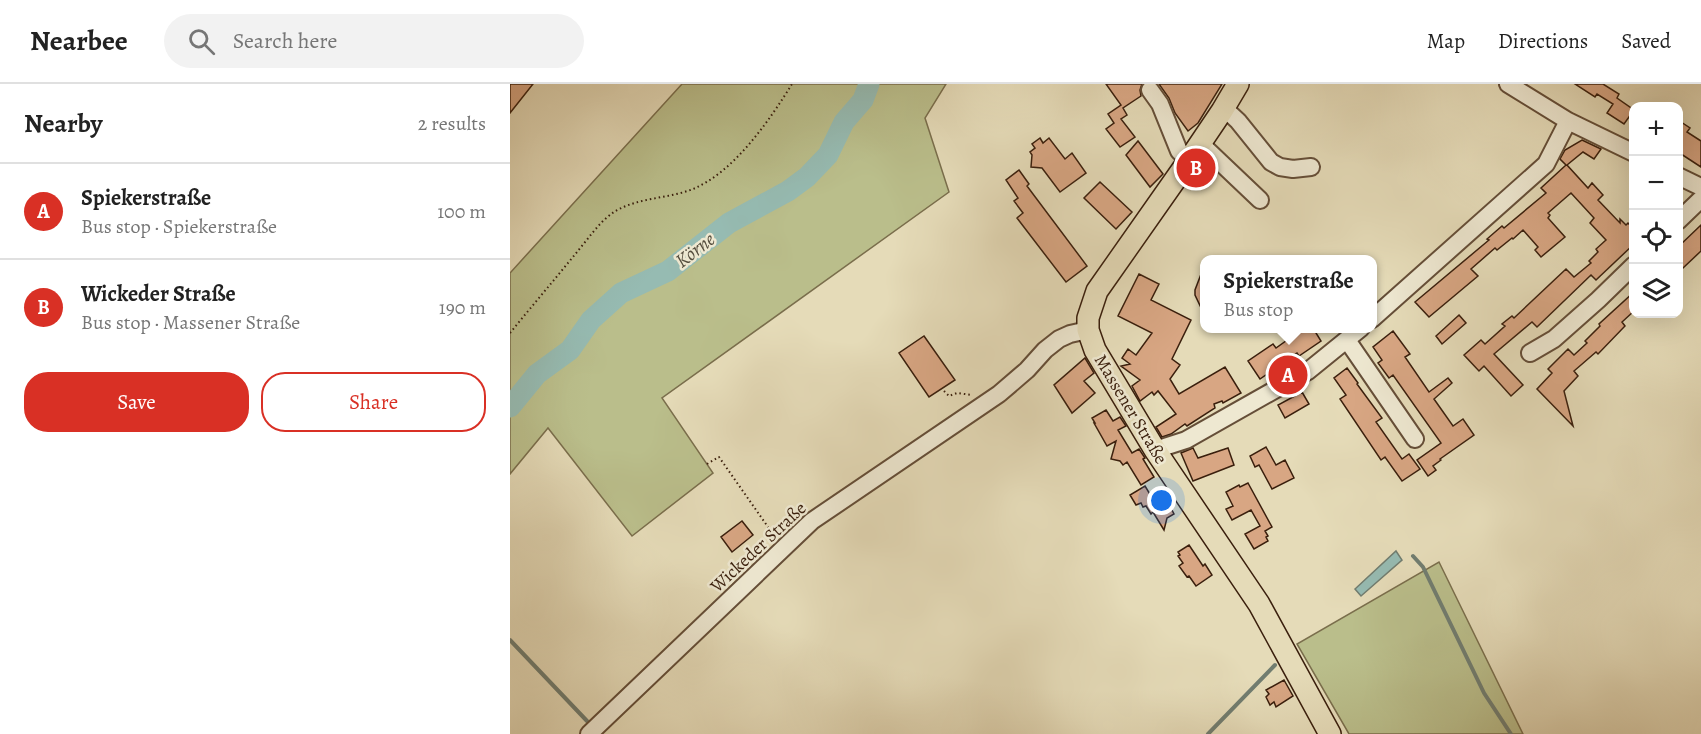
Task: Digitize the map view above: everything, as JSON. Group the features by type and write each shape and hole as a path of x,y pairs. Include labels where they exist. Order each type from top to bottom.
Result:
{"main road":[{"path":"1088,330 1088,318 1097,291 1195,152 1238,84"},
{"name":"Massener Straße","path":"1088,330 1095,350 1155,450 1259,604 1330,734"}],"street":[{"path":"1508,84 1568,121 1629,151"},
{"path":"1150,90 1160,104 1179,151 1195,152 1260,200"},
{"path":"1224,108 1238,121 1271,162 1280,168 1311,167"},
{"path":"1377,315 1546,164 1568,121"},
{"path":"1683,178 1701,187"},
{"path":"1683,216 1701,199"},
{"path":"1530,353 1554,339 1629,270"},
{"name":"Wickeder Straße","path":"589,734 813,521 984,404 1015,381 1059,339 1088,330"},
{"path":"1155,450 1186,440 1308,371 1355,333"},
{"path":"1347,340 1415,439"}],"path":[{"path":"510,333 596,229 612,213 627,205 693,189 721,172 745,149 792,84"},
{"path":"944,391 949,396 957,393 971,394 984,404"},
{"path":"707,464 719,457 780,544"}],"green space":[{"path":"682,84 946,84 925,118 949,192 662,398 713,473 632,536 548,428 510,474 510,273"},
{"path":"1439,562 1523,734 1349,734 1297,644"}],"water":[{"path":"1396,551 1402,560 1361,596 1355,589"}],"building":[{"path":"510,84 533,84 510,113"},
{"path":"1106,84 1142,84 1141,96 1123,108 1127,115 1121,119 1135,137 1120,147 1106,129 1114,123 1108,114 1121,105"},
{"path":"1159,84 1222,84 1198,123 1188,131"},
{"path":"1575,84 1603,84 1619,94 1617,98 1629,106 1629,117 1624,124 1607,113 1613,104 1597,94 1595,97"},
{"path":"1683,123 1690,128 1687,132 1701,141 1701,167 1683,155"},
{"path":"1040,138 1043,143 1049,138 1065,159 1072,153 1086,173 1060,192 1042,168 1031,167 1030,152 1035,148 1032,144"},
{"path":"1582,140 1601,149 1594,159 1583,152 1567,165 1588,188 1592,183 1603,195 1598,200 1620,223 1620,219 1626,225 1629,224 1629,249 1596,280 1591,275 1537,327 1532,322 1494,354 1523,385 1511,396 1484,366 1479,371 1464,355 1481,340 1485,344 1505,326 1502,324 1512,316 1514,318 1566,269 1574,277 1591,263 1589,261 1598,252 1596,249 1606,240 1590,223 1594,218 1571,193 1548,213 1550,215 1548,218 1565,237 1541,257 1535,250 1538,247 1523,230 1497,250 1495,248 1471,269 1478,276 1429,317 1415,302 1489,240 1487,239 1502,226 1504,228 1546,193 1541,188 1566,165 1560,159 1565,150"},
{"path":"1138,141 1163,174 1150,187 1126,155"},
{"path":"1019,170 1029,184 1027,186 1087,266 1066,282 1017,218 1023,213 1014,201 1018,198 1006,180"},
{"path":"1100,182 1132,212 1116,229 1084,198"},
{"path":"1701,225 1701,251 1683,268 1683,264 1683,242"},
{"path":"1139,274 1159,284 1151,300 1191,320 1172,359 1180,365 1170,379 1179,394 1225,367 1241,393 1223,403 1222,401 1214,404 1215,408 1187,426 1185,424 1171,434 1162,437 1156,427 1176,414 1158,391 1154,395 1152,392 1140,401 1132,386 1140,380 1121,366 1130,364 1122,358 1128,349 1136,355 1152,333 1118,316"},
{"path":"1200,277 1200,306 1195,295"},
{"path":"1629,297 1629,316 1622,322 1625,326 1598,354 1596,352 1574,371 1578,376 1564,391 1573,426 1537,389 1552,373 1548,369 1568,349 1574,355 1587,343 1585,341 1600,326 1599,324"},
{"path":"1459,315 1466,323 1442,344 1436,336"},
{"path":"1393,331 1410,354 1405,357 1429,392 1448,378 1452,383 1434,399 1453,426 1463,419 1474,435 1440,459 1433,466 1436,470 1428,476 1417,460 1441,443 1393,375 1389,378 1378,363 1382,360 1373,347"},
{"path":"1297,333 1316,333 1321,341 1299,356 1297,353 1260,379 1248,361 1273,344 1276,348"},
{"path":"924,336 955,380 929,397 899,353"},
{"path":"1085,358 1094,373 1084,381 1095,393 1072,413 1054,385"},
{"path":"1347,368 1382,418 1376,422 1402,459 1409,454 1420,469 1402,481 1385,457 1381,460 1340,399 1346,395 1334,378"},
{"path":"1302,392 1309,404 1285,418 1278,405"},
{"path":"1106,410 1113,421 1120,417 1126,426 1118,430 1132,453 1139,449 1154,477 1141,485 1127,462 1123,465 1120,461 1111,459 1116,441 1107,446 1094,423 1092,418"},
{"path":"1266,447 1276,465 1285,460 1294,478 1272,489 1259,465 1255,467 1250,456"},
{"path":"1193,448 1198,458 1228,448 1234,465 1193,481 1181,453"},
{"path":"1248,483 1272,527 1265,531 1268,541 1254,549 1245,534 1260,526 1251,510 1232,520 1226,509 1233,506 1226,492"},
{"path":"1145,486 1154,501 1164,495 1174,514 1167,518 1164,530 1153,512 1151,514 1141,503 1136,505 1130,495"},
{"path":"742,521 753,535 732,552 721,537"},
{"path":"1189,545 1212,575 1196,586 1179,566 1183,563 1178,552"},
{"path":"1284,680 1293,696 1276,707 1274,702 1270,705 1266,697 1269,694 1266,690"}],"waterway":[{"name":"Körne","path":"510,407 537,374 570,350 591,320 621,293 668,271 729,223 788,191 807,177 828,155 844,122 863,100 869,84"},
{"path":"1413,556 1423,567 1484,693 1511,734"},
{"path":"510,640 587,721"},
{"path":"1208,734 1275,665"}],"place":[{"name":"Wickeder Straße","path":"1196,168"},
{"name":"Spiekerstraße","path":"1288,375"}]}
